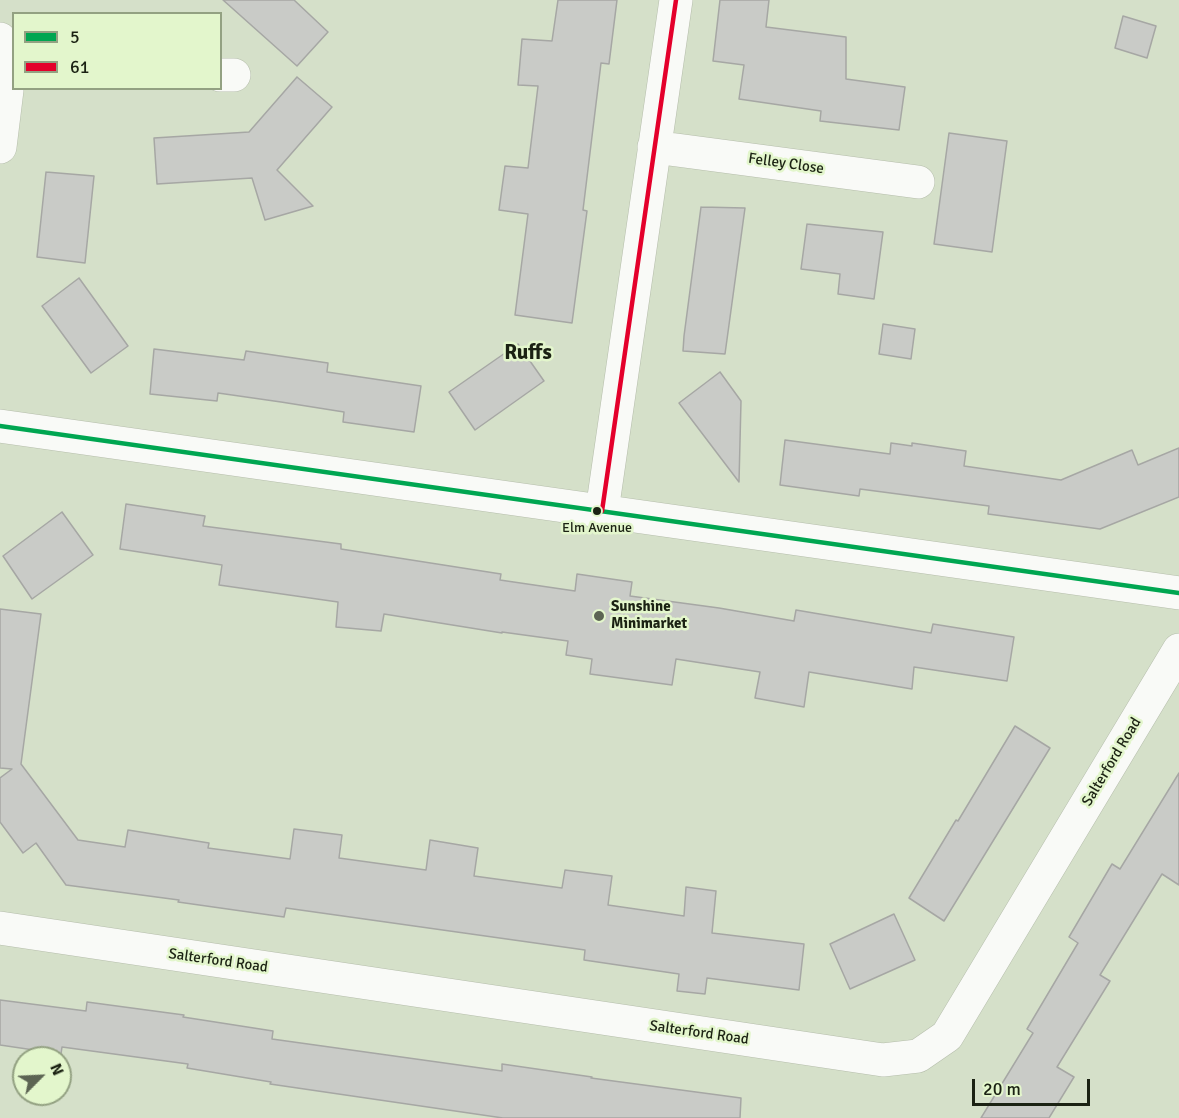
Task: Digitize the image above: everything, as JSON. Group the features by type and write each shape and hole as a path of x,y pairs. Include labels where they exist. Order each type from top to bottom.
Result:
{"street":[{"path":"602,511 676,0"},
{"path":"0,39 4,59 12,76"},
{"path":"0,147 18,90"},
{"name":"Felley Close","path":"654,147 918,182"},
{"path":"0,426 1179,593"},
{"name":"Salterford Road","path":"0,928 883,1060 918,1056 947,1036 1179,650"}],"building":[{"path":"223,0 294,0 328,32 297,66"},
{"path":"558,0 617,0 609,64 601,63 583,210 587,211 572,323 515,315 528,214 499,210 505,166 528,168 538,86 518,85 522,39 552,41"},
{"path":"720,0 769,0 766,27 846,37 846,79 905,87 899,130 820,121 821,111 739,99 744,65 713,61"},
{"path":"1123,16 1156,26 1147,58 1115,48"},
{"path":"297,77 332,107 277,170 313,206 265,220 252,178 157,184 154,138 249,132"},
{"path":"949,133 1007,141 992,252 934,244"},
{"path":"46,172 94,176 85,263 37,257"},
{"path":"701,207 745,208 725,354 683,351"},
{"path":"807,224 883,232 874,299 838,294 840,274 801,269"},
{"path":"79,278 128,346 91,373 42,306"},
{"path":"883,324 915,329 911,359 879,354"},
{"path":"518,344 544,381 475,430 449,392"},
{"path":"154,349 244,360 246,351 328,363 327,372 421,386 414,432 343,422 344,412 281,402 218,393 217,401 150,394"},
{"path":"720,372 741,401 739,482 679,403"},
{"path":"785,440 890,454 891,443 912,446 912,443 966,451 964,466 1061,480 1132,450 1138,465 1179,448 1179,497 1100,529 988,514 989,506 860,489 859,496 780,485"},
{"path":"126,504 205,516 203,526 341,544 341,549 501,574 500,580 575,591 577,574 632,582 630,596 794,621 796,610 931,633 933,624 1014,637 1007,681 914,667 912,689 809,672 804,707 755,698 760,672 676,659 672,685 590,674 592,659 566,655 568,641 384,614 381,631 336,627 338,602 219,585 222,565 120,549"},
{"path":"62,512 93,555 32,599 3,556"},
{"path":"0,609 41,614 21,764 78,840 125,847 128,830 209,843 208,848 290,859 294,829 342,835 339,858 426,870 430,840 478,848 474,876 562,888 565,870 612,876 608,905 684,916 686,887 716,891 712,933 804,944 799,990 707,978 705,994 677,991 679,974 584,960 585,950 286,908 284,917 66,885 36,843 23,853 0,822 0,778 12,769 0,768"},
{"path":"1015,726 1050,748 944,921 909,898"},
{"path":"1179,773 1179,885 1162,874 1100,975 1110,981 1057,1067 1074,1077 1049,1118 981,1118 1033,1033 1027,1029 1078,943 1069,937 1112,864 1120,869"},
{"path":"894,914 915,960 850,989 830,944"},
{"path":"0,1000 86,1011 87,1002 184,1015 183,1017 273,1031 272,1039 502,1071 502,1064 741,1098 740,1118 503,1118 270,1084 271,1082 187,1068 188,1064 72,1048 72,1046 0,1045"}],"transit line":[{"name":"61","path":"602,511 676,0"},
{"name":"5","path":"0,426 1179,593"}],"place":[{"name":"Elm Avenue","path":"597,511"},
{"name":"Sunshine Minimarket","path":"599,616"}],"district":[{"name":"Ruffs","path":"528,353"}]}
